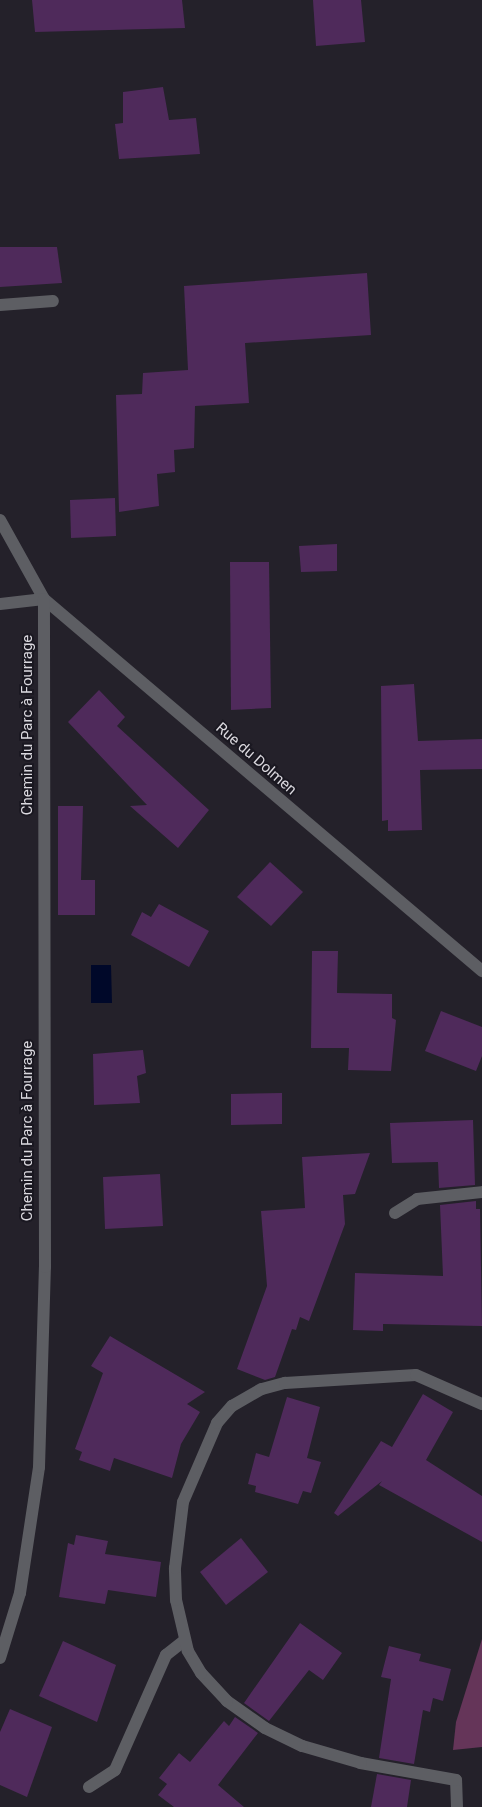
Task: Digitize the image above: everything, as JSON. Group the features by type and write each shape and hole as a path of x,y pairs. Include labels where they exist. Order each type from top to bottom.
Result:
{"street":[{"path":"0,305 53,301"},
{"path":"0,520 44,599 0,604"},
{"name":"Rue du Dolmen","path":"44,599 482,970"},
{"name":"Chemin du Parc à Fourrage","path":"0,1658 20,1594 39,1467 45,1267 44,599"},
{"path":"395,1213 417,1199 482,1192"},
{"path":"457,1807 456,1780 362,1763 302,1746 265,1728 210,1684 184,1641 175,1568 183,1502 217,1423 232,1406 285,1383 416,1375 482,1404"},
{"path":"89,1788 115,1770 166,1655 184,1641"}],"shaded area":[{"path":"482,1639 482,1747 453,1750 456,1722"}],"water":[{"path":"91,965 111,965 112,1003 91,1003"}],"building":[{"path":"32,0 182,0 185,28 35,32"},
{"path":"313,0 361,0 365,42 316,46"},
{"path":"163,87 169,120 196,118 200,154 119,159 115,124 123,123 123,92"},
{"path":"0,247 57,247 62,283 0,287"},
{"path":"367,273 371,335 245,343 249,403 195,406 194,448 174,450 175,472 157,474 159,506 119,512 116,395 142,394 143,373 188,370 184,286"},
{"path":"115,498 116,536 71,538 70,500"},
{"path":"337,544 337,571 301,572 299,546"},
{"path":"230,562 269,562 271,708 231,710"},
{"path":"414,684 418,741 482,739 482,769 420,770 422,830 388,831 388,820 382,821 381,686"},
{"path":"99,690 125,717 117,726 209,810 178,848 130,806 147,805 68,722"},
{"path":"58,806 83,806 81,880 95,880 95,915 58,915"},
{"path":"270,862 303,892 271,926 237,897"},
{"path":"159,904 209,931 189,967 131,935 142,912 151,917"},
{"path":"312,951 338,951 337,993 392,994 392,1018 396,1020 391,1071 348,1070 349,1048 311,1048"},
{"path":"441,1011 482,1027 482,1056 476,1071 425,1051"},
{"path":"143,1050 146,1073 137,1076 140,1103 94,1105 93,1054"},
{"path":"282,1093 282,1124 231,1125 231,1094"},
{"path":"473,1120 475,1185 439,1188 438,1162 392,1163 390,1123"},
{"path":"370,1153 355,1194 343,1195 345,1224 309,1321 300,1317 296,1330 292,1329 275,1377 265,1380 237,1369 267,1286 261,1211 305,1208 302,1157"},
{"path":"160,1174 163,1226 105,1229 103,1177"},
{"path":"476,1201 476,1209 480,1209 482,1326 383,1324 383,1331 353,1330 355,1273 443,1276 440,1205"},
{"path":"110,1336 205,1392 187,1404 200,1412 181,1444 172,1478 114,1458 110,1471 79,1460 82,1452 75,1449 103,1373 91,1366"},
{"path":"423,1394 453,1412 426,1460 482,1496 482,1542 379,1485 382,1481 338,1516 334,1513 381,1441 392,1447"},
{"path":"287,1397 320,1407 307,1458 321,1462 311,1493 303,1491 298,1504 255,1492 256,1486 248,1484 256,1453 269,1457"},
{"path":"76,1535 108,1541 105,1554 161,1562 156,1597 108,1590 105,1604 59,1597 68,1543 74,1545"},
{"path":"241,1538 268,1572 226,1605 200,1572"},
{"path":"300,1623 342,1653 323,1680 309,1670 269,1721 244,1703"},
{"path":"63,1641 116,1665 97,1722 39,1696"},
{"path":"389,1646 421,1654 419,1661 451,1669 443,1701 433,1698 430,1712 423,1710 414,1764 379,1758 391,1679 381,1677"},
{"path":"10,1709 52,1727 27,1797 0,1785 0,1732"},
{"path":"235,1717 258,1733 218,1785 244,1807 174,1807 158,1795 167,1784 159,1778 179,1753 190,1762 224,1721 229,1726"},
{"path":"377,1774 411,1780 407,1807 371,1807"}]}
